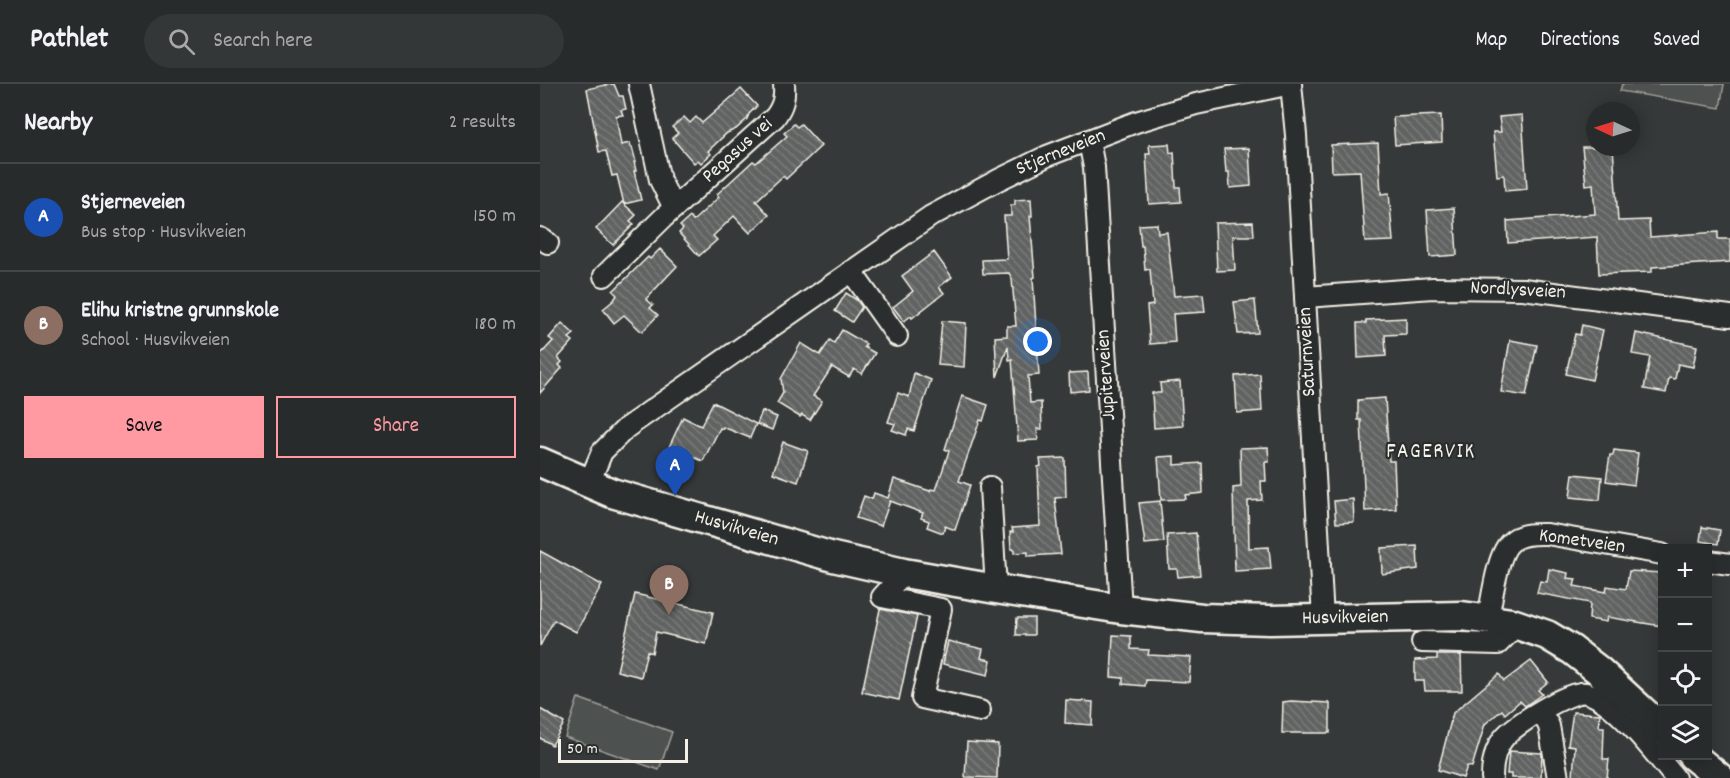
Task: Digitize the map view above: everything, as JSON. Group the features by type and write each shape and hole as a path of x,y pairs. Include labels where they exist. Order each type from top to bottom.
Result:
{"main road":[{"name":"Husvikveien","path":"540,462 612,492 833,557 904,573 996,589 1121,609 1202,618 1270,620 1427,616 1500,621 1547,635 1572,650 1598,670 1658,725"},
{"path":"1698,760 1720,778"}],"street":[{"path":"639,84 660,180 674,208"},
{"name":"Pegasus vei","path":"604,276 674,208 775,117 783,107 784,84"},
{"name":"Stjerneveien","path":"589,483 602,452 626,428 940,211 1047,156 1136,122 1196,104 1291,84"},
{"name":"Saturnveien","path":"1291,84 1296,135 1323,619"},
{"name":"Jupiterveien","path":"1089,141 1094,167 1121,609"},
{"path":"851,271 897,336"},
{"name":"Nordlysveien","path":"1305,297 1433,288 1523,288 1730,316"},
{"path":"990,487 996,589"},
{"name":"Kometveien","path":"1500,621 1502,554 1514,539 1532,533 1547,534 1658,553"},
{"path":"1712,562 1730,564"},
{"path":"904,573 882,597 941,609 922,698 980,711"},
{"path":"1422,642 1498,644 1508,634 1500,621"},
{"path":"1492,778 1493,759 1505,736 1515,727 1569,696 1586,693 1597,698 1629,725 1675,778"},
{"path":"1541,712 1549,726 1558,778"}],"shaded area":[{"path":"1622,84 1724,84 1720,108 1620,91"},
{"path":"578,698 672,732 659,770 565,737"}],"building":[{"path":"614,84 619,96 623,96 626,109 621,110 623,115 616,116 621,145 630,143 632,147 636,162 634,162 636,171 634,171 641,200 624,204 617,175 612,176 606,151 599,152 587,89"},
{"path":"741,89 757,106 747,119 736,129 727,133 708,151 711,154 701,163 698,160 694,163 672,138 678,133 672,127 684,117 690,123 696,117 702,123"},
{"path":"1441,115 1442,142 1395,145 1393,117"},
{"path":"1522,115 1527,189 1505,191 1504,175 1497,176 1493,132 1501,132 1499,117"},
{"path":"794,124 797,127 801,124 821,146 786,179 783,176 756,201 769,215 750,233 734,216 713,236 717,240 699,256 679,233 683,229 680,226 690,217 693,221 719,197 717,194 753,161 756,163 787,136 784,133"},
{"path":"1378,143 1381,194 1389,193 1393,241 1365,242 1360,171 1332,172 1331,145"},
{"path":"1169,144 1170,153 1174,152 1176,187 1180,187 1181,202 1149,204 1146,154 1150,154 1149,145"},
{"path":"1582,147 1586,147 1586,156 1614,156 1618,221 1649,220 1650,237 1718,232 1718,239 1730,239 1730,262 1652,267 1652,272 1599,274 1597,237 1508,243 1507,221 1595,214 1593,184 1586,185"},
{"path":"1249,148 1251,186 1230,188 1224,149"},
{"path":"1031,199 1039,375 1028,376 1030,403 1041,402 1042,429 1037,429 1038,440 1018,441 1012,359 1009,360 1008,346 997,377 995,337 1007,336 1007,326 1016,326 1012,279 1009,273 983,274 982,260 1007,259 1004,216 1011,216 1011,205 1015,205 1015,200"},
{"path":"622,202 636,215 630,221 634,224 613,245 596,229"},
{"path":"1454,208 1457,255 1430,257 1427,210"},
{"path":"1253,222 1254,236 1233,236 1235,270 1217,271 1215,223"},
{"path":"1157,224 1158,233 1167,232 1174,296 1203,294 1205,312 1173,314 1175,342 1150,344 1147,306 1153,305 1150,269 1145,270 1139,225"},
{"path":"660,249 677,266 646,299 653,305 650,308 658,315 642,332 624,315 614,323 603,309 617,295 613,291 648,257 650,259"},
{"path":"934,252 952,277 939,287 944,293 912,318 911,316 904,321 893,307 913,291 902,276"},
{"path":"846,293 857,300 862,307 852,322 835,311"},
{"path":"1255,300 1258,333 1238,334 1234,302"},
{"path":"1406,318 1406,334 1385,335 1386,356 1358,358 1357,323 1366,323 1366,320"},
{"path":"942,321 966,323 964,367 938,365"},
{"path":"562,323 574,334 569,338 573,341 558,358 562,362 559,365 562,368 540,393 540,355 553,341 549,338"},
{"path":"1582,325 1603,330 1592,380 1566,374 1575,334 1580,335"},
{"path":"842,330 866,344 864,347 875,353 862,374 854,369 849,377 832,367 813,396 822,401 810,420 802,415 800,417 777,403 783,393 781,379 801,343 820,355 830,340 834,343"},
{"path":"1636,333 1697,346 1693,367 1678,364 1675,379 1669,378 1666,393 1644,389 1650,357 1632,354"},
{"path":"1510,340 1537,345 1526,396 1501,392"},
{"path":"1088,372 1089,390 1070,392 1069,373"},
{"path":"914,373 931,380 914,431 908,429 906,435 892,430 895,424 888,422 898,393 909,397"},
{"path":"1260,374 1262,411 1237,413 1235,376"},
{"path":"1180,381 1183,426 1154,428 1152,393 1161,393 1160,383"},
{"path":"962,396 988,405 983,421 980,420 959,481 970,485 955,530 945,526 943,533 927,527 929,521 921,518 923,513 890,501 881,526 856,518 864,496 872,499 874,493 888,498 894,479 930,491 931,489 936,490 949,451 945,449"},
{"path":"1385,398 1389,461 1394,461 1396,509 1365,511 1358,400"},
{"path":"713,402 756,424 750,438 723,427 720,428 703,461 669,447 683,417 701,426"},
{"path":"762,411 777,417 772,430 757,424"},
{"path":"783,442 808,451 798,482 773,473"},
{"path":"1268,447 1269,462 1265,462 1266,481 1261,481 1262,500 1248,501 1249,548 1269,547 1271,569 1235,571 1233,488 1241,487 1240,448"},
{"path":"1614,450 1638,453 1634,485 1606,481 1610,455 1613,455"},
{"path":"1174,456 1174,465 1202,463 1203,493 1185,495 1186,499 1161,500 1158,457"},
{"path":"1065,458 1066,497 1055,498 1061,554 1028,556 1028,552 1014,553 1014,549 1011,549 1010,532 1013,532 1012,528 1040,526 1038,467 1041,466 1040,459"},
{"path":"1573,474 1602,477 1600,500 1570,497"},
{"path":"1353,499 1354,522 1336,523 1334,501"},
{"path":"1160,501 1164,542 1145,544 1139,503"},
{"path":"1702,527 1720,530 1718,544 1700,541"},
{"path":"1196,533 1200,575 1178,577 1177,569 1169,569 1167,535"},
{"path":"1417,546 1418,569 1382,574 1381,548"},
{"path":"540,551 602,585 576,632 554,620 540,646"},
{"path":"1549,569 1568,573 1567,578 1576,579 1574,586 1606,592 1607,586 1626,589 1629,571 1658,573 1658,625 1607,617 1606,622 1589,619 1590,603 1537,593 1540,581 1547,582"},
{"path":"635,594 713,612 706,644 656,632 652,653 647,651 641,677 617,671"},
{"path":"880,609 917,616 899,700 862,692"},
{"path":"1017,618 1034,618 1034,635 1016,635"},
{"path":"1113,635 1131,636 1131,649 1149,650 1148,655 1191,657 1189,682 1146,680 1145,686 1123,684 1123,678 1111,677"},
{"path":"948,641 983,649 981,658 991,660 988,675 943,664"},
{"path":"1437,655 1461,655 1462,691 1425,691 1424,681 1415,681 1415,660 1437,659"},
{"path":"1531,661 1548,682 1538,690 1542,694 1525,706 1520,701 1505,714 1502,710 1485,724 1472,767 1467,766 1463,778 1438,770 1453,713 1499,674 1504,681"},
{"path":"1066,700 1093,702 1092,725 1065,723"},
{"path":"1283,702 1330,703 1330,733 1282,733"},
{"path":"540,709 564,723 552,745 540,738"},
{"path":"1573,712 1600,714 1599,727 1604,727 1603,759 1609,759 1607,778 1573,778 1575,746 1568,745"},
{"path":"967,742 998,744 997,778 965,777"},
{"path":"1509,751 1542,753 1541,778 1511,778 1511,774 1507,774"}],"place":[{"name":"Stjerneveien","path":"675,496"},
{"name":"Elihu kristne grunnskole","path":"669,615"}],"district":[{"name":"FAGERVIK","path":"1431,453"}]}
